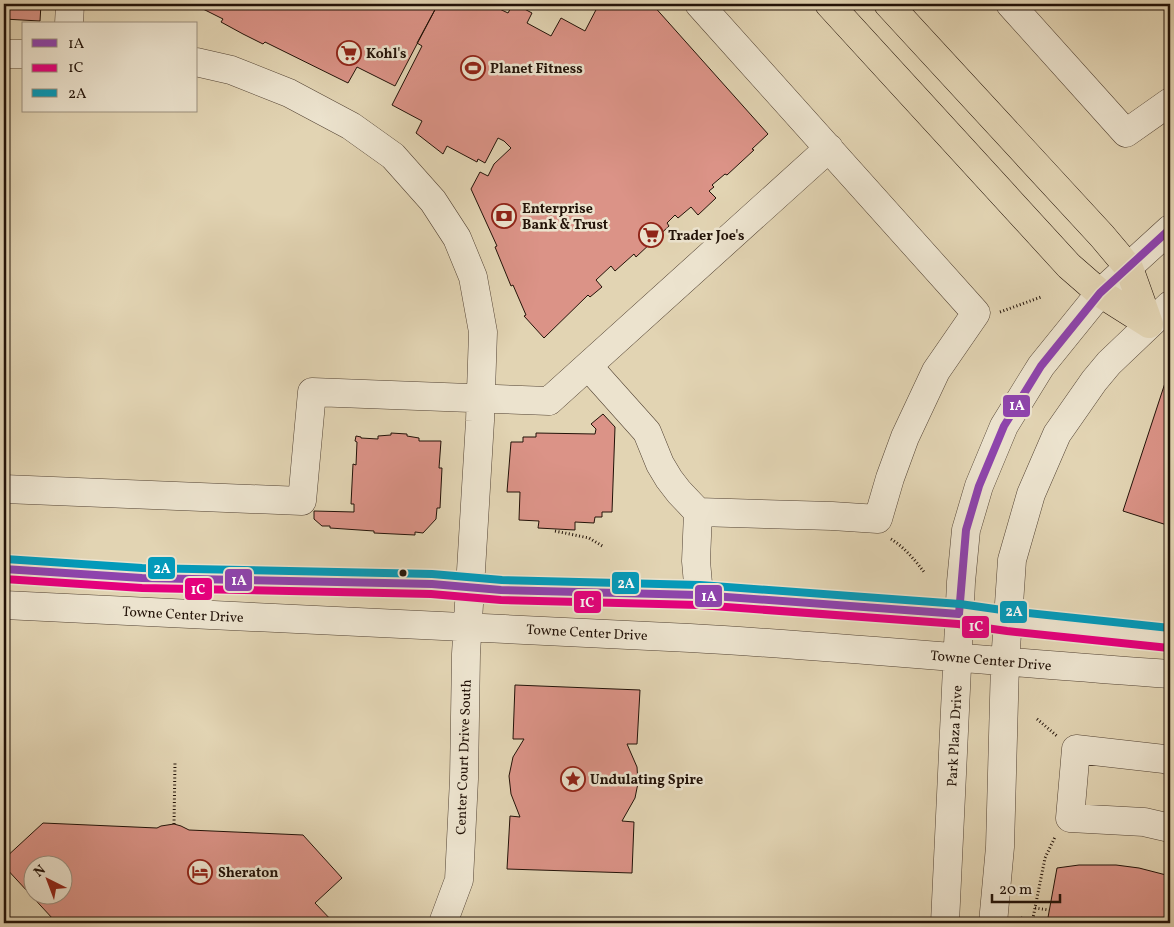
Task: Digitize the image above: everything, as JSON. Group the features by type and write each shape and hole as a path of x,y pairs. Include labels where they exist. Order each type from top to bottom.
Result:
{"highway":[{"path":"829,4 1069,266 1100,293 1149,324"},
{"path":"888,4 1102,236 1129,268 1149,324"}],"street":[{"path":"69,22 70,4"},
{"path":"588,366 647,432 660,464 679,492 698,512 823,515 878,519 890,478 912,421 936,372 976,313 698,4"},
{"path":"1010,4 1126,134 1170,102"},
{"path":"4,54 22,54"},
{"name":"Center Court Drive South","path":"198,62 231,70 297,97 350,126 393,156 433,201 457,238 473,277 484,332 468,626 464,779 459,880 443,923"},
{"path":"4,489 302,501 312,392 549,401 829,148"},
{"name":"Park Plaza Drive","path":"945,923 958,656 958,614 966,530 979,486 1004,426 1041,366 1100,293 1170,229"},
{"path":"993,923 1000,847 1005,662 1012,560 1031,494 1057,434 1109,363 1170,305"},
{"path":"698,512 696,561 699,596"},
{"path":"4,569 142,578 432,584 501,590 699,596 958,614 1170,638"},
{"name":"Towne Center Drive","path":"4,605 694,638 958,656 1005,662 1170,674"},
{"path":"1170,761 1076,749 1070,818 1144,822 1170,828"}],"path":[{"path":"995,314 1041,297"},
{"path":"555,533 589,538 604,547"},
{"path":"890,539 901,546 924,572"},
{"path":"1036,719 1061,741"},
{"path":"174,824 175,762"},
{"path":"1021,918 1033,922 1045,858 1056,834"},
{"path":"1035,908 1049,910"}],"building":[{"path":"4,4 41,4 40,21 4,19"},
{"name":"Kohl's","path":"193,4 438,4 395,86 357,67 348,83 265,42 263,44 243,34 221,22 223,19"},
{"path":"438,4 489,4 508,13 513,4 515,4 532,13 527,23 551,36 561,18 585,31 599,4 652,4 768,134 727,175 725,174 712,185 714,187 709,191 716,198 698,215 691,207 678,218 675,215 667,223 669,226 636,257 634,254 615,271 611,266 596,280 602,287 590,297 588,295 544,338 524,316 526,315 513,285 511,286 495,247 497,246 471,189 480,172 488,176 494,164 511,148 498,138 485,163 478,159 477,162 447,146 443,154 416,133 422,121 392,105 422,46 417,43"},
{"path":"1165,383 1170,385 1170,526 1123,511"},
{"path":"603,414 615,427 612,512 602,512 602,517 595,517 594,523 575,522 575,530 538,528 539,521 519,520 520,492 507,492 511,442 523,442 523,437 536,437 536,433 595,434 596,429 591,424"},
{"path":"391,433 407,434 407,436 419,438 419,441 441,441 439,468 442,468 440,508 437,508 436,519 423,533 415,532 415,535 374,533 374,531 322,526 314,519 314,511 354,512 354,504 351,504 353,464 356,465 356,436 378,439 378,436 391,435"},
{"path":"515,685 640,690 637,744 627,744 637,767 638,783 635,798 622,821 634,822 632,873 507,869 510,816 520,817 511,794 509,776 513,757 524,739 513,739"},
{"name":"Sheraton","path":"43,823 157,828 174,824 189,830 303,835 342,878 315,903 334,923 49,923 53,919 39,904 72,904 72,854 22,854 22,885 4,866 4,859"},
{"path":"1079,865 1116,865 1139,868 1170,876 1170,923 1047,923 1057,868"}],"transit line":[{"name":"1A","path":"4,569 142,578 432,584 501,590 699,595 959,614 966,530 979,486 1004,426 1041,366 1100,293 1170,229"},
{"name":"2A","path":"5,559 142,568 432,574 502,580 700,585 960,604 1170,628"},
{"name":"1C","path":"4,579 142,588 431,594 501,600 699,605 958,624 1169,648"}],"place":[{"name":"Kohl's","path":"349,53"},
{"name":"Planet Fitness","path":"473,68"},
{"name":"Enterprise Bank & Trust","path":"504,216"},
{"name":"Trader Joe's","path":"651,235"},
{"name":"Undulating Spire","path":"573,779"},
{"name":"Sheraton","path":"200,872"}]}
